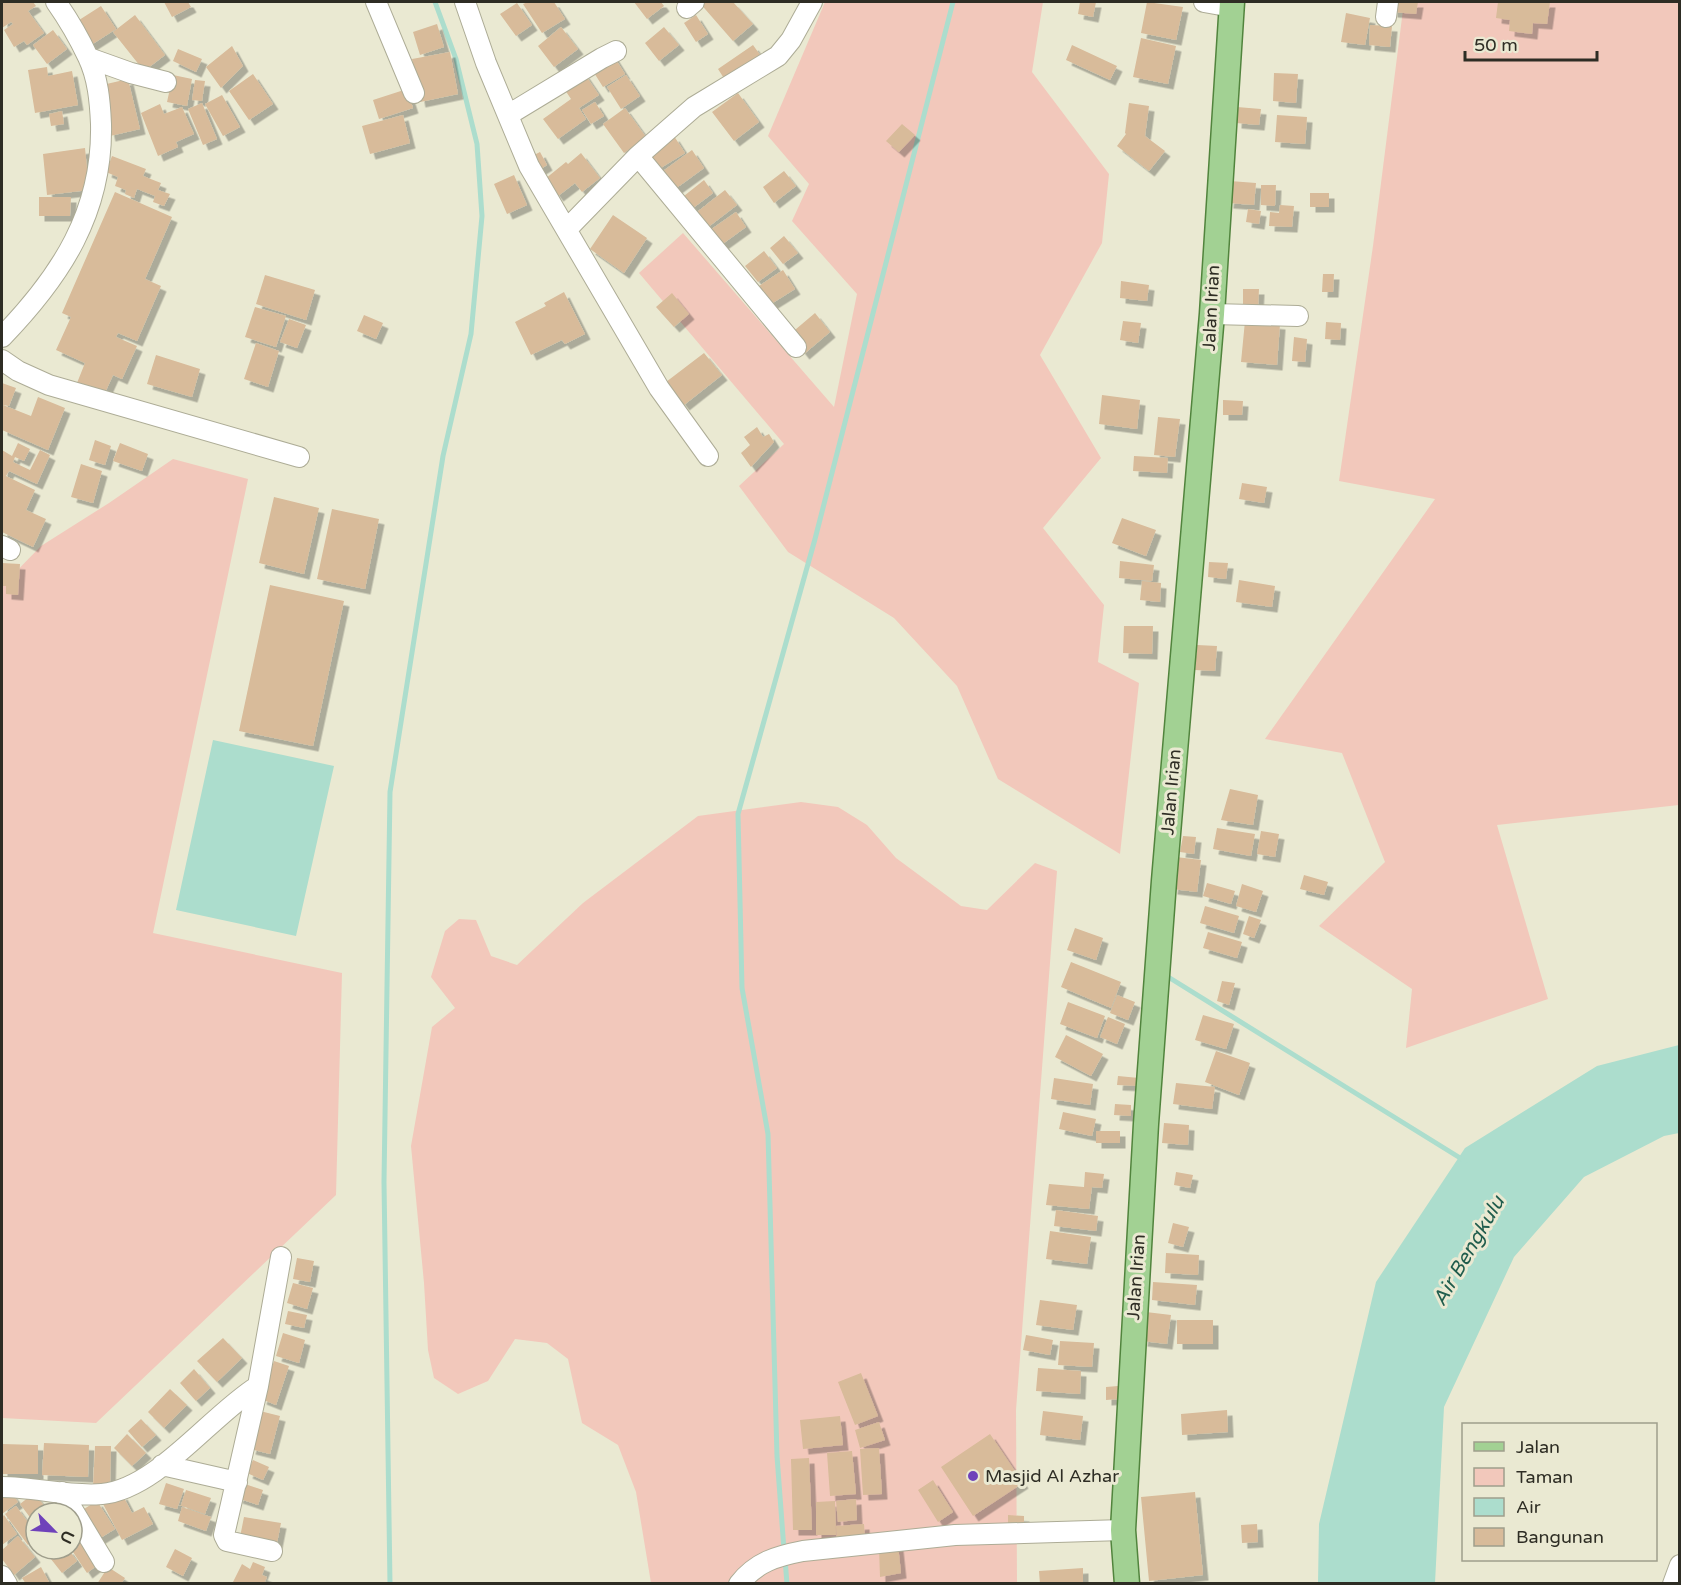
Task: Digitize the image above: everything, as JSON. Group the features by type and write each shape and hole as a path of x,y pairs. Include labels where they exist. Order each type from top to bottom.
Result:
{"main road":[{"name":"Jalan Irian","path":"1127,1584 1123,1530 1146,1112 1212,314 1232,4"}],"street":[{"path":"2,337 41,293 61,266 77,238 86,215 98,169 101,144 99,94 88,58 56,2"},
{"path":"376,2 414,93"},
{"path":"465,2 486,63 529,166 659,388 708,456"},
{"path":"567,229 638,156 694,107 778,56 791,40 812,2"},
{"path":"1204,2 1232,4"},
{"path":"508,115 616,51"},
{"path":"88,58 166,82"},
{"path":"638,156 796,347"},
{"path":"1212,314 1298,316"},
{"path":"2,360 18,371 49,386 299,457"},
{"path":"272,1551 231,1542 224,1538 258,1386 281,1257"},
{"path":"2,1487 88,1494 120,1491 147,1477 258,1386"},
{"path":"162,1465 237,1482"},
{"path":"63,1492 104,1562"},
{"path":"739,1584 752,1570 778,1555 803,1551 955,1535 1123,1530"},
{"path":"1673,1584 1680,1565"},
{"path":"2,1576 7,1584"}],"green space":[{"path":"825,2 1043,2 1032,72 1109,174 1102,243 1040,355 1101,458 1043,528 1104,605 1098,662 1139,683 1120,854 998,779 957,686 894,618 788,552 739,486 784,444 639,273 683,233 834,407 857,294 792,221 809,184 768,136"},
{"path":"1404,2 1679,2 1679,805 1497,825 1548,999 1406,1048 1412,989 1319,926 1385,862 1342,753 1265,739 1435,499 1339,481 1373,246"},
{"path":"173,459 248,479 153,933 342,973 336,1195 96,1423 2,1418 2,586 41,546"},
{"path":"801,802 838,807 867,825 896,858 961,906 987,910 1035,863 1057,871 1016,1410 1017,1583 651,1583 636,1492 618,1445 582,1423 568,1359 547,1343 515,1339 488,1381 458,1394 434,1378 428,1350 411,1146 432,1027 455,1008 431,977 445,931 459,919 476,920 491,956 517,965 583,903 698,816"}],"water":[{"path":"213,740 334,766 296,936 176,910"},
{"name":"Air Bengkulu","path":"1679,1045 1679,1133 1664,1136 1584,1177 1514,1257 1444,1407 1435,1583 1318,1583 1319,1524 1376,1282 1465,1148 1597,1066"}],"building":[{"path":"2,2 33,2 36,6 28,11 44,33 27,45 24,41 14,47 4,30 13,24 11,22 2,28"},
{"path":"164,2 188,2 191,7 172,17"},
{"path":"554,2 565,19 542,33 523,4"},
{"path":"634,2 661,2 664,6 647,19"},
{"path":"699,2 733,2 753,24 733,41"},
{"path":"1080,2 1096,2 1093,17 1078,14"},
{"path":"1147,2 1183,7 1176,40 1141,33"},
{"path":"1392,2 1418,2 1416,14 1392,12"},
{"path":"1498,2 1550,2 1547,24 1533,23 1532,34 1509,31 1510,20 1496,18"},
{"path":"517,3 532,25 516,36 500,14"},
{"path":"101,6 116,29 91,45 76,22"},
{"path":"1346,13 1370,18 1365,45 1341,42"},
{"path":"135,15 165,55 144,71 113,32"},
{"path":"696,15 708,34 696,42 684,23"},
{"path":"437,24 444,47 420,55 413,32"},
{"path":"1370,25 1392,26 1390,47 1369,45"},
{"path":"561,27 578,49 554,67 538,46"},
{"path":"664,27 679,45 659,61 645,43"},
{"path":"53,30 67,49 47,64 33,45"},
{"path":"1141,38 1176,46 1168,84 1133,77"},
{"path":"753,45 763,59 727,83 718,69"},
{"path":"1072,45 1117,66 1110,80 1066,60"},
{"path":"232,46 243,66 221,88 206,67"},
{"path":"178,49 202,59 196,72 173,61"},
{"path":"450,52 458,94 420,102 412,59"},
{"path":"613,55 625,74 603,87 591,68"},
{"path":"47,67 48,76 72,71 78,105 35,113 28,70"},
{"path":"584,73 599,95 579,108 586,119 558,139 543,119 571,99 563,87"},
{"path":"1274,73 1298,74 1296,103 1273,101"},
{"path":"253,74 273,104 249,120 229,91"},
{"path":"173,75 192,79 187,106 167,102"},
{"path":"626,75 640,96 621,109 607,87"},
{"path":"128,79 140,129 110,136 98,86"},
{"path":"195,80 205,81 202,101 192,100"},
{"path":"407,89 413,108 379,119 373,100"},
{"path":"738,93 759,122 734,141 712,112"},
{"path":"222,95 240,127 223,136 205,104"},
{"path":"595,102 604,116 591,124 582,110"},
{"path":"202,103 217,139 203,145 188,109"},
{"path":"1129,103 1149,106 1145,136 1165,151 1149,171 1117,146 1126,134"},
{"path":"160,104 164,114 182,107 194,134 176,142 178,147 158,156 141,113"},
{"path":"1237,107 1261,109 1259,125 1236,123"},
{"path":"625,108 646,137 624,153 603,124"},
{"path":"62,111 64,124 51,126 49,114"},
{"path":"403,115 410,143 370,154 362,126"},
{"path":"1277,115 1307,117 1305,144 1275,142"},
{"path":"902,124 915,135 899,152 886,141"},
{"path":"674,136 685,153 659,169 648,152"},
{"path":"85,148 89,190 47,195 43,154"},
{"path":"692,150 704,168 671,192 659,174"},
{"path":"540,152 547,165 536,172 528,158"},
{"path":"581,153 600,178 582,192 575,183 558,196 545,179"},
{"path":"112,156 146,169 143,176 161,183 158,190 170,194 164,206 153,202 155,196 137,189 134,198 125,194 126,190 115,186 118,177 106,172"},
{"path":"784,171 796,186 774,203 763,187"},
{"path":"514,175 527,205 507,214 494,184"},
{"path":"704,180 713,193 693,208 684,196"},
{"path":"1230,181 1256,183 1254,205 1228,203"},
{"path":"1261,185 1276,185 1275,206 1261,205"},
{"path":"725,190 737,205 703,231 692,216"},
{"path":"115,192 172,217 145,279 161,286 137,341 118,333 116,337 137,346 122,379 113,375 104,395 77,383 85,363 56,350 71,317 62,313"},
{"path":"1310,193 1329,193 1329,207 1310,207"},
{"path":"39,197 71,197 70,216 39,216"},
{"path":"1280,205 1294,206 1292,227 1269,226 1270,212 1279,213"},
{"path":"1248,209 1261,211 1259,224 1246,222"},
{"path":"736,212 746,227 717,248 706,233"},
{"path":"613,215 647,238 624,273 590,249"},
{"path":"784,236 798,253 783,264 770,248"},
{"path":"764,251 777,268 758,282 745,266"},
{"path":"783,270 795,289 771,304 759,286"},
{"path":"1323,274 1334,274 1333,292 1322,292"},
{"path":"265,275 315,290 306,320 256,304"},
{"path":"1121,281 1149,285 1147,301 1120,298"},
{"path":"1243,289 1259,289 1258,308 1243,308"},
{"path":"564,292 585,334 565,344 562,340 531,355 515,322 546,306 544,303"},
{"path":"672,293 689,314 674,327 656,307"},
{"path":"255,307 286,316 276,347 245,337"},
{"path":"815,313 830,332 804,354 789,335"},
{"path":"364,315 383,323 376,339 357,331"},
{"path":"289,319 306,325 297,348 280,342"},
{"path":"1123,321 1141,323 1138,343 1120,340"},
{"path":"1245,321 1280,324 1277,365 1241,362"},
{"path":"1326,322 1341,323 1340,340 1325,339"},
{"path":"1294,337 1307,339 1305,362 1292,361"},
{"path":"256,343 279,351 268,387 244,379"},
{"path":"704,353 722,375 684,405 666,382"},
{"path":"156,355 200,369 192,397 147,384"},
{"path":"2,383 16,388 9,406 3,405 31,416 38,397 65,408 48,450 2,430"},
{"path":"1102,395 1140,400 1137,429 1099,424"},
{"path":"1223,400 1243,401 1242,415 1223,415"},
{"path":"1158,417 1180,419 1175,457 1154,455"},
{"path":"757,427 763,437 769,434 774,442 751,467 741,453 750,445 744,437"},
{"path":"95,440 111,446 105,465 89,460"},
{"path":"18,443 30,449 24,461 15,457 13,462 30,470 40,450 50,455 37,484 9,471 6,476 35,490 26,510 46,519 33,547 2,532 2,450 12,456"},
{"path":"120,443 148,454 142,471 113,461"},
{"path":"1134,456 1168,458 1167,473 1133,471"},
{"path":"81,464 102,471 93,503 71,497"},
{"path":"1242,483 1267,487 1264,503 1239,499"},
{"path":"274,497 319,508 304,574 259,563"},
{"path":"332,509 379,519 365,589 317,579"},
{"path":"1122,518 1156,530 1146,556 1112,543"},
{"path":"1120,561 1154,565 1152,581 1119,578"},
{"path":"1209,562 1228,563 1226,579 1208,577"},
{"path":"2,563 20,564 18,595 6,594 6,586 2,586"},
{"path":"1239,580 1275,586 1272,607 1236,602"},
{"path":"1142,581 1161,583 1160,602 1140,600"},
{"path":"270,585 344,601 313,746 239,731"},
{"path":"1124,626 1153,626 1152,654 1123,653"},
{"path":"1197,645 1217,646 1215,671 1195,670"},
{"path":"1230,789 1258,795 1253,825 1221,820"},
{"path":"1217,828 1255,834 1251,856 1213,849"},
{"path":"1261,831 1279,834 1275,857 1257,854"},
{"path":"1183,836 1196,837 1194,854 1180,852"},
{"path":"1176,857 1201,860 1197,892 1172,889"},
{"path":"1304,875 1328,882 1324,895 1300,889"},
{"path":"1207,883 1235,891 1231,904 1203,896"},
{"path":"1242,884 1263,891 1256,912 1236,906"},
{"path":"1205,906 1239,916 1234,933 1200,923"},
{"path":"1249,916 1261,920 1254,938 1243,934"},
{"path":"1075,928 1103,938 1096,960 1067,950"},
{"path":"1208,932 1242,942 1237,958 1203,948"},
{"path":"1071,962 1121,982 1111,1008 1061,987"},
{"path":"1222,981 1235,983 1229,1005 1217,1001"},
{"path":"1117,995 1135,1002 1128,1020 1110,1013"},
{"path":"1068,1002 1105,1016 1097,1038 1060,1024"},
{"path":"1203,1015 1234,1024 1226,1049 1195,1040"},
{"path":"1108,1017 1125,1024 1117,1044 1100,1037"},
{"path":"1066,1035 1103,1054 1091,1076 1055,1057"},
{"path":"1216,1051 1250,1063 1239,1095 1205,1082"},
{"path":"1118,1076 1139,1078 1139,1086 1117,1085"},
{"path":"1054,1078 1093,1084 1090,1105 1051,1099"},
{"path":"1176,1083 1215,1087 1212,1109 1173,1104"},
{"path":"1115,1104 1131,1105 1131,1116 1114,1115"},
{"path":"1063,1112 1096,1119 1092,1136 1059,1129"},
{"path":"1164,1123 1189,1125 1188,1145 1162,1143"},
{"path":"1096,1131 1120,1131 1120,1143 1096,1143"},
{"path":"1085,1172 1104,1174 1102,1188 1092,1187 1089,1209 1046,1205 1049,1184 1084,1187"},
{"path":"1176,1172 1193,1175 1190,1188 1174,1185"},
{"path":"1056,1210 1098,1216 1096,1231 1054,1226"},
{"path":"1173,1223 1189,1227 1183,1247 1168,1243"},
{"path":"1050,1231 1091,1237 1087,1264 1046,1259"},
{"path":"1166,1253 1199,1255 1198,1275 1165,1273"},
{"path":"297,1258 314,1261 310,1282 293,1279"},
{"path":"1153,1282 1197,1285 1195,1305 1152,1300"},
{"path":"293,1283 313,1288 307,1309 287,1303"},
{"path":"1040,1300 1077,1305 1073,1330 1036,1325"},
{"path":"288,1311 307,1315 304,1328 285,1324"},
{"path":"1146,1312 1171,1315 1167,1344 1142,1341"},
{"path":"1177,1320 1213,1320 1213,1344 1177,1344"},
{"path":"283,1333 305,1340 299,1363 276,1356"},
{"path":"1026,1335 1053,1340 1050,1355 1023,1350"},
{"path":"223,1338 242,1358 217,1382 197,1361"},
{"path":"1060,1341 1094,1343 1092,1367 1058,1365"},
{"path":"274,1361 289,1366 276,1405 261,1399"},
{"path":"1038,1368 1081,1371 1080,1394 1036,1391"},
{"path":"194,1369 210,1388 196,1401 180,1383"},
{"path":"861,1373 878,1416 855,1425 838,1382"},
{"path":"1118,1386 1119,1399 1106,1400 1106,1387"},
{"path":"170,1389 187,1405 164,1428 148,1412"},
{"path":"1227,1410 1228,1432 1182,1435 1181,1414"},
{"path":"260,1411 280,1416 270,1454 250,1449"},
{"path":"1043,1411 1083,1416 1080,1440 1040,1435"},
{"path":"840,1416 843,1445 803,1449 800,1420"},
{"path":"141,1419 156,1435 142,1447 128,1431"},
{"path":"879,1422 885,1440 860,1448 855,1430"},
{"path":"127,1434 146,1453 132,1466 114,1448"},
{"path":"990,1434 1023,1483 973,1516 941,1467"},
{"path":"44,1443 89,1445 88,1477 42,1475"},
{"path":"2,1444 38,1445 38,1474 2,1474"},
{"path":"95,1446 111,1446 110,1487 93,1487"},
{"path":"879,1448 882,1494 863,1495 860,1449"},
{"path":"852,1451 856,1494 830,1496 827,1453"},
{"path":"809,1458 812,1530 793,1530 791,1459"},
{"path":"253,1460 269,1467 263,1480 247,1473"},
{"path":"933,1480 953,1512 938,1522 918,1490"},
{"path":"166,1483 184,1489 177,1509 159,1504"},
{"path":"242,1483 263,1490 258,1505 237,1498"},
{"path":"8,1488 18,1502 2,1514 2,1493"},
{"path":"186,1490 211,1498 205,1514 179,1505 181,1505"},
{"path":"1195,1492 1203,1575 1149,1581 1141,1497"},
{"path":"34,1493 40,1501 24,1501 24,1509 20,1504"},
{"path":"122,1494 132,1513 144,1507 153,1524 122,1540 103,1504"},
{"path":"856,1499 857,1520 838,1522 836,1501"},
{"path":"97,1501 115,1529 97,1540 84,1520 84,1509"},
{"path":"835,1501 836,1535 816,1535 816,1502"},
{"path":"16,1506 24,1517 24,1540 5,1514"},
{"path":"182,1507 211,1517 206,1531 178,1521"},
{"path":"4,1515 17,1534 2,1545 2,1517"},
{"path":"1008,1515 1024,1516 1024,1526 1008,1525"},
{"path":"244,1517 281,1523 277,1543 240,1537"},
{"path":"864,1524 865,1538 837,1540 836,1526"},
{"path":"1257,1524 1258,1542 1242,1543 1241,1525"},
{"path":"18,1536 24,1543 24,1561 30,1561 14,1575 2,1559 2,1550"},
{"path":"84,1539 100,1563 87,1573 79,1561 84,1561"},
{"path":"898,1545 901,1573 880,1577 879,1548"},
{"path":"175,1549 192,1558 183,1576 166,1567"},
{"path":"52,1561 77,1561 62,1573"},
{"path":"253,1562 265,1567 262,1575 267,1577 264,1584 232,1584 242,1564 250,1569"},
{"path":"41,1567 50,1584 26,1584 22,1578"},
{"path":"108,1567 125,1578 121,1584 97,1584"},
{"path":"1083,1568 1083,1584 1040,1584 1039,1571"}],"waterway":[{"path":"390,1584 384,1182 390,792 443,456 471,334 482,216 477,144 456,59 435,2"},
{"path":"784,1550 777,1456 768,1134 742,988 738,814 815,539 953,2"},
{"path":"1165,975 1465,1161"},
{"path":"785,1559 787,1584"}],"place":[{"name":"Masjid Al Azhar","path":"973,1476"}]}
